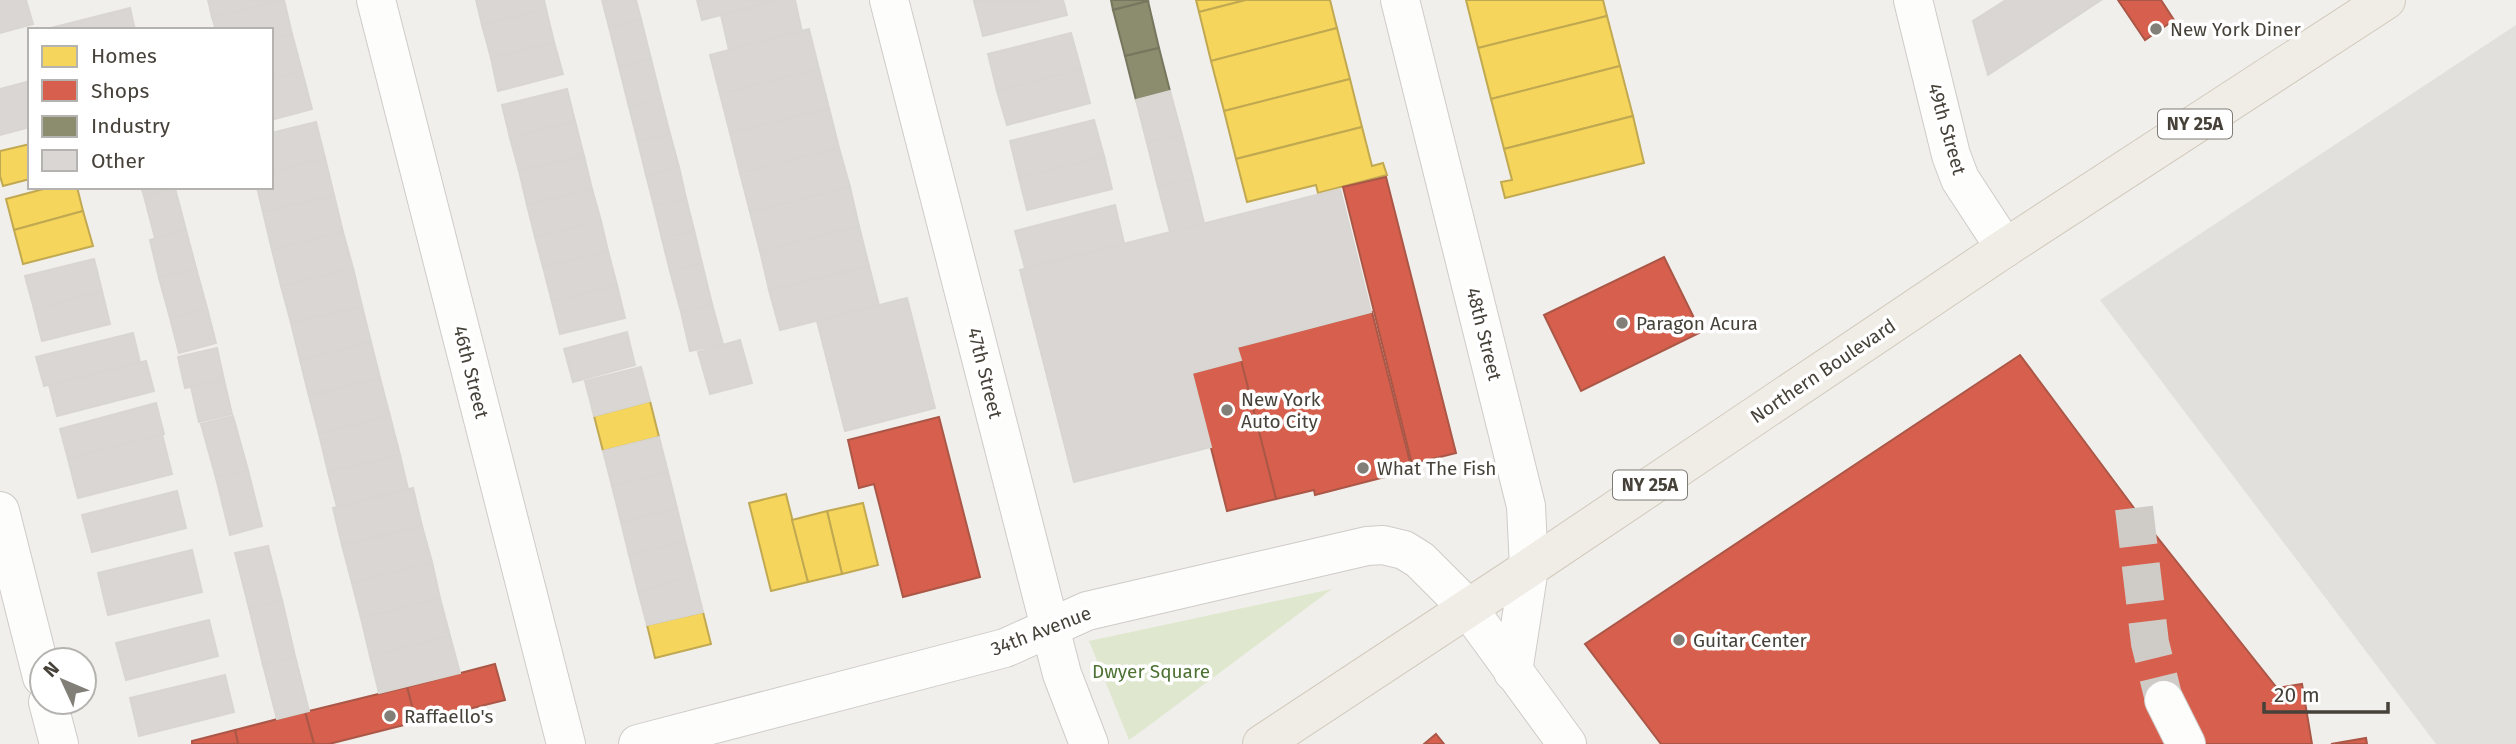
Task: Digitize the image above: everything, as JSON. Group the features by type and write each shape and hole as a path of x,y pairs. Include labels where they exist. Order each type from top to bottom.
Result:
{"main road":[{"name":"Northern Boulevard","path":"1262,744 2005,248 2386,0"}],"street":[{"name":"46th Street","path":"376,0 566,744"},
{"name":"47th Street","path":"889,0 1050,628 1068,691 1089,744"},
{"name":"48th Street","path":"1399,0 1526,506 1529,568 1513,672"},
{"name":"49th Street","path":"1913,0 1951,155 1975,206 2005,248"},
{"path":"0,511 34,646"},
{"name":"34th Avenue","path":"638,744 1005,648 1087,611 1367,546 1383,544 1404,550 1420,560 1467,607"},
{"path":"1467,607 1566,744"},
{"path":"2164,700 2186,744"},
{"path":"52,716 59,744"}],"green space":[{"name":"Dwyer Square","path":"1332,589 1139,733 1129,740 1089,641"}],"shaded area":[{"path":"2516,25 2516,744 2436,744 2100,300"}],"building: Homes":[{"path":"1196,0 1246,0 1199,12"},
{"path":"1246,0 1330,0 1337,28 1211,61 1199,12"},
{"path":"1466,0 1603,0 1607,16 1478,48"},
{"path":"1607,16 1620,66 1491,99 1478,48"},
{"path":"1337,28 1350,79 1224,111 1211,61"},
{"path":"1620,66 1633,116 1504,149 1491,99"},
{"path":"1350,79 1362,127 1236,159 1224,111"},
{"path":"1633,116 1644,163 1505,198 1501,182 1512,180 1504,149"},
{"path":"1362,127 1372,166 1383,163 1387,175 1318,193 1316,185 1247,202 1236,159"},
{"path":"28,144 28,180 3,186 0,176 0,151"},
{"path":"44,189 78,189 83,211 14,230 6,199"},
{"path":"83,211 93,246 23,264 14,230"},
{"path":"650,401 659,437 603,451 594,416"},
{"path":"786,494 808,582 771,591 749,503"},
{"path":"863,503 878,565 842,574 827,511"},
{"path":"827,511 842,574 808,582 792,520"},
{"path":"703,612 711,644 655,658 647,625"}],"building: Shops":[{"path":"2118,0 2161,0 2174,20 2145,40"},
{"path":"1386,177 1456,453 1412,464 1343,187"},
{"name":"Paragon Acura","path":"1664,257 1701,332 1581,391 1544,315"},
{"path":"1372,312 1412,470 1315,495 1314,490 1276,499 1237,347"},
{"path":"2020,355 2134,508 2277,688 2302,684 2312,744 1661,744 1585,644"},
{"name":"New York Auto City","path":"1241,360 1276,499 1227,511 1192,373"},
{"path":"939,417 980,577 903,597 874,484 859,488 848,440"},
{"path":"495,664 505,700 416,722 407,687"},
{"path":"407,687 416,722 329,744 314,744 305,712"},
{"path":"305,712 314,744 238,744 235,730"},
{"path":"235,730 238,744 192,744 192,741"},
{"path":"1436,734 1444,744 1424,744"},
{"path":"2366,738 2367,744 2331,744"}],"building: Industry":[{"path":"1111,0 1147,0 1148,1 1113,10"},
{"path":"1148,1 1159,48 1125,56 1113,10"},
{"path":"1159,48 1170,91 1136,100 1125,56"}],"building: Other":[{"path":"0,0 26,0 33,24 0,33"},
{"path":"208,0 281,0 212,17"},
{"path":"284,0 292,34 273,39 273,28 215,28 212,17"},
{"path":"476,0 544,0 546,9 482,25"},
{"path":"602,0 636,0 641,19 609,27"},
{"path":"697,0 778,0 702,20"},
{"path":"778,0 795,0 802,32 729,50 721,15"},
{"path":"1063,0 1067,15 983,36 974,1"},
{"path":"2006,0 2101,0 1988,75 1973,21"},
{"path":"130,8 135,28 51,28"},
{"path":"546,9 554,42 491,58 482,25"},
{"path":"641,19 651,59 619,67 609,27"},
{"path":"809,29 819,69 720,94 710,55"},
{"path":"1071,33 1081,69 997,91 988,54"},
{"path":"292,34 302,71 273,78 273,39"},
{"path":"554,42 563,74 498,91 491,58"},
{"path":"651,59 661,99 629,107 619,67"},
{"path":"819,69 829,108 730,133 720,94"},
{"path":"1081,69 1090,103 1007,125 997,91"},
{"path":"302,71 312,109 273,119 273,78"},
{"path":"28,82 28,128 0,135 0,89"},
{"path":"567,89 575,121 510,138 502,105"},
{"path":"1170,91 1182,135 1147,143 1136,100"},
{"path":"661,99 670,134 638,142 629,107"},
{"path":"829,108 839,148 740,173 730,133"},
{"path":"1094,120 1104,156 1019,178 1010,141"},
{"path":"575,121 584,156 519,171 510,138"},
{"path":"316,122 325,158 273,171 273,133"},
{"path":"670,134 679,167 646,175 638,142"},
{"path":"1182,135 1193,178 1158,187 1147,143"},
{"path":"839,148 850,187 750,212 740,173"},
{"path":"584,156 592,189 527,205 519,171"},
{"path":"1104,156 1112,189 1027,210 1019,178"},
{"path":"325,158 334,195 263,212 257,189 273,189 273,171"},
{"path":"679,167 686,198 654,206 646,175"},
{"path":"1193,178 1204,223 1170,232 1158,187"},
{"path":"850,187 859,226 760,251 750,212"},
{"path":"142,189 171,189 144,196"},
{"path":"175,189 186,230 155,238 144,196"},
{"path":"592,189 601,221 535,237 527,205"},
{"path":"1340,189 1371,312 1237,347 1241,360 1192,373 1211,447 1074,482 1020,270"},
{"path":"334,195 343,232 272,250 263,212"},
{"path":"686,198 694,230 662,239 654,206"},
{"path":"1115,205 1124,243 1025,268 1015,231"},
{"path":"601,221 608,251 543,267 535,237"},
{"path":"859,226 869,266 769,290 760,251"},
{"path":"186,230 196,268 159,278 150,240"},
{"path":"694,230 702,263 670,271 662,239"},
{"path":"343,232 353,268 281,286 272,250"},
{"path":"608,251 617,285 552,302 543,267"},
{"path":"94,259 102,291 34,309 25,276"},
{"path":"702,263 712,304 681,312 670,271"},
{"path":"869,266 879,305 780,330 769,290"},
{"path":"196,268 207,308 170,318 159,278"},
{"path":"353,268 362,306 291,323 281,286"},
{"path":"617,285 625,318 560,334 552,302"},
{"path":"102,291 110,324 42,341 34,309"},
{"path":"907,298 935,408 845,431 817,321"},
{"path":"712,304 723,344 690,351 681,312"},
{"path":"362,306 371,342 300,360 291,323"},
{"path":"207,308 216,343 179,353 170,318"},
{"path":"627,332 635,365 573,382 564,349"},
{"path":"133,333 140,362 44,386 36,357"},
{"path":"740,340 752,383 710,394 698,352"},
{"path":"371,342 380,378 309,396 300,360"},
{"path":"217,348 224,380 185,388 178,357"},
{"path":"146,361 154,391 57,416 49,385"},
{"path":"641,367 650,401 594,416 585,381"},
{"path":"380,378 390,416 319,434 309,396"},
{"path":"224,380 232,414 199,422 191,387"},
{"path":"156,403 164,434 68,459 60,429"},
{"path":"233,416 248,470 216,478 201,424"},
{"path":"390,416 400,455 328,472 319,434"},
{"path":"162,434 172,474 78,498 68,459"},
{"path":"659,437 668,472 612,486 603,451"},
{"path":"400,455 408,489 337,507 328,472"},
{"path":"248,470 262,526 230,535 216,478"},
{"path":"668,472 677,508 621,522 612,486"},
{"path":"413,488 422,526 342,545 333,508"},
{"path":"177,491 186,528 92,552 82,515"},
{"path":"677,508 685,541 629,555 621,522"},
{"path":"422,526 432,562 352,583 342,545"},
{"path":"685,541 694,576 638,591 629,555"},
{"path":"268,546 282,600 249,608 235,553"},
{"path":"192,550 202,592 108,615 98,573"},
{"path":"432,562 440,598 361,618 352,583"},
{"path":"694,576 703,612 647,625 638,591"},
{"path":"440,598 450,636 370,656 361,618"},
{"path":"282,600 295,656 263,665 249,608"},
{"path":"209,620 218,656 126,680 116,643"},
{"path":"450,636 460,673 379,693 370,656"},
{"path":"295,656 309,711 277,719 263,665"},
{"path":"225,675 234,712 139,736 130,698"}],"tunnel":[{"path":"2134,508 2150,643 2164,700"}],"place":[{"name":"New York Diner","path":"2156,29"},
{"name":"Paragon Acura","path":"1622,323"},
{"name":"New York Auto City","path":"1227,410"},
{"name":"What The Fish","path":"1363,468"},
{"name":"Guitar Center","path":"1679,640"},
{"name":"Raffaello's","path":"390,716"}]}
